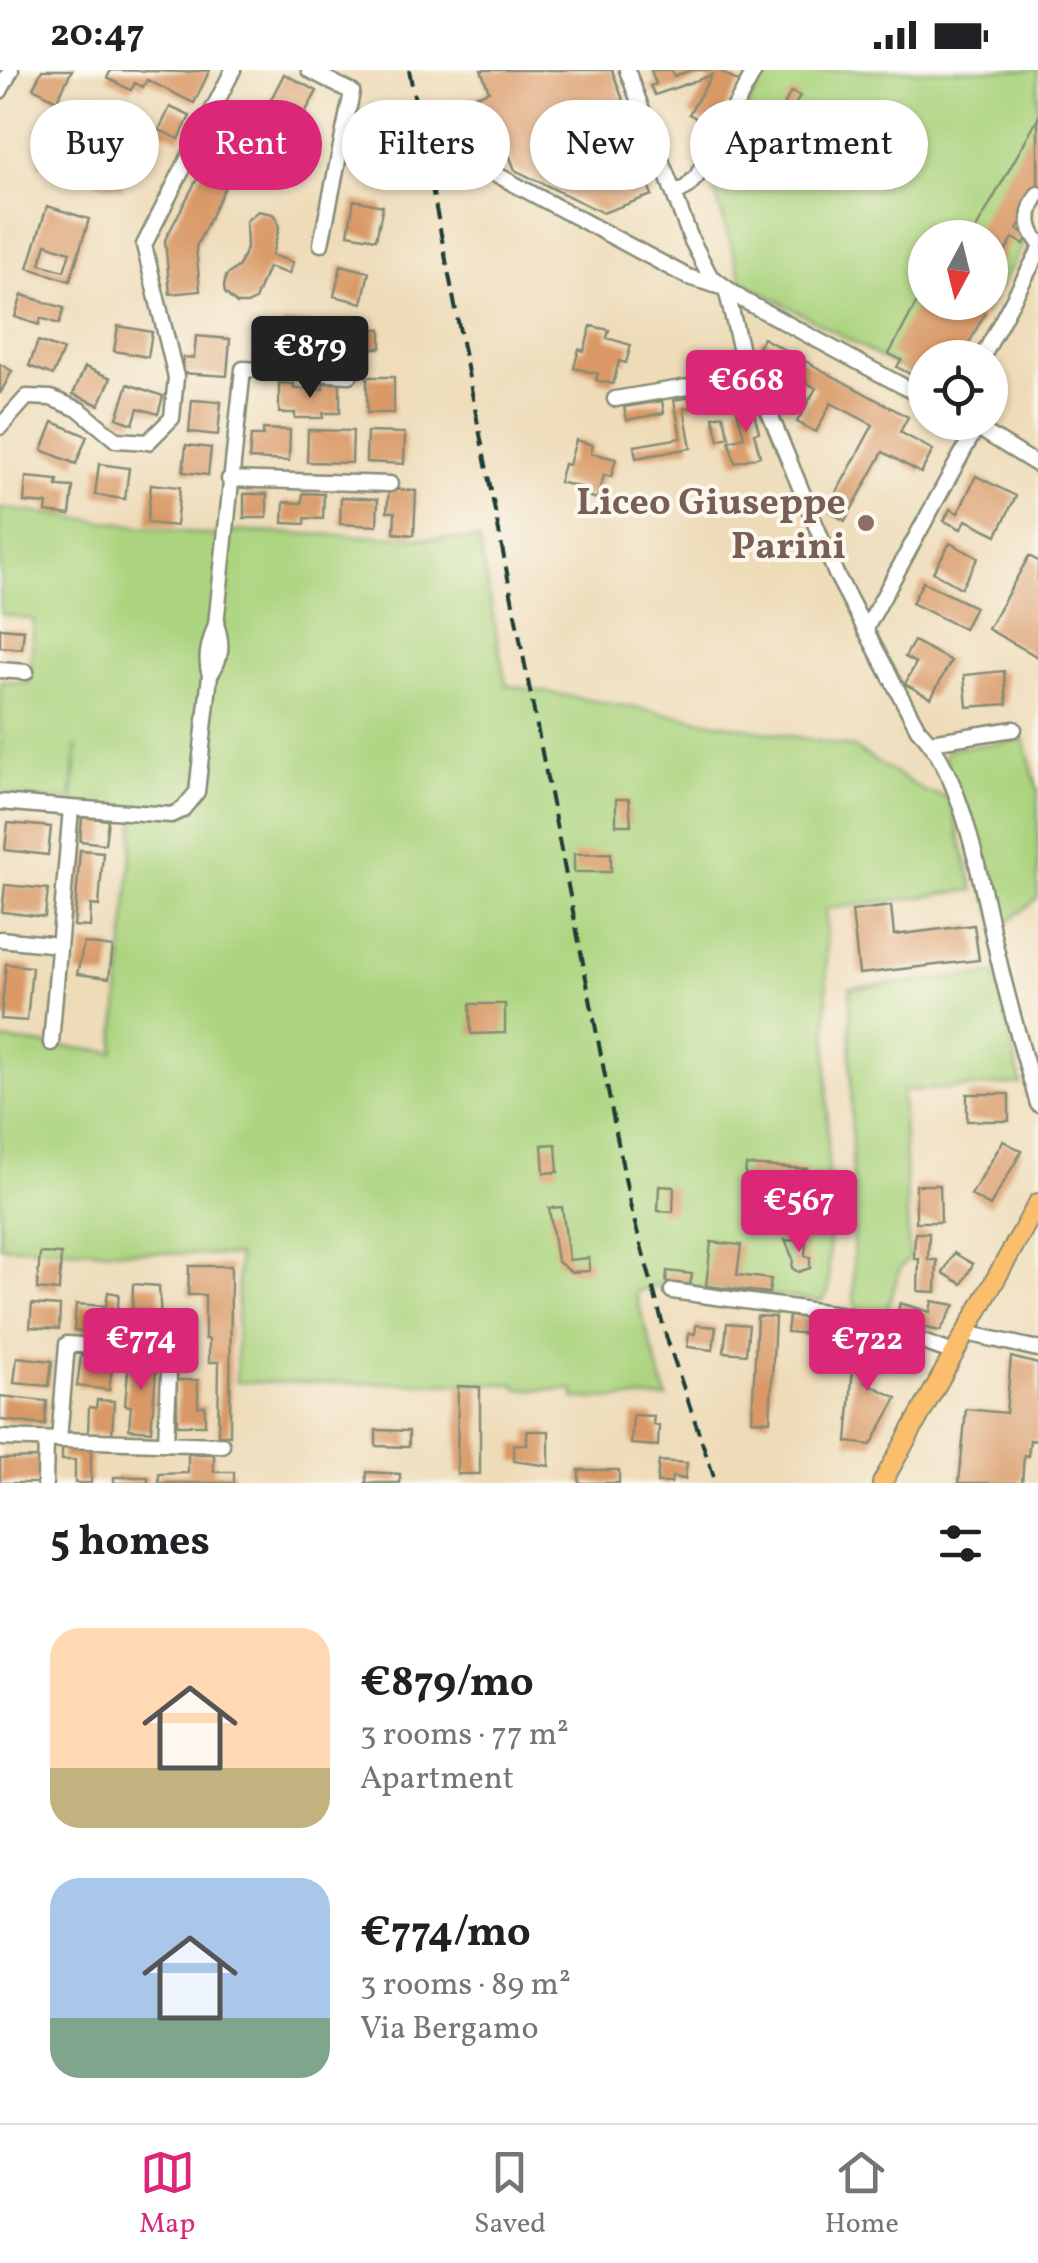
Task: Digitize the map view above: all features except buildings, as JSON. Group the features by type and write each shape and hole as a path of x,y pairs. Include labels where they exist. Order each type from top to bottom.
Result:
{"main road":[{"path":"882,1483 1038,1203"}],"street":[{"path":"0,91 11,70"},
{"path":"0,427 27,398 51,398 80,410 116,440 148,442 172,418 176,377 144,244 234,70"},
{"path":"309,70 352,92 320,244"},
{"path":"626,70 704,267 726,289 743,359 754,376 814,526 918,729 931,742 961,808 1038,1104"},
{"path":"674,194 697,176 756,70"},
{"path":"510,182 688,277 726,289 908,389"},
{"path":"1038,194 1029,216 1038,241"},
{"path":"992,340 1038,254"},
{"path":"0,802 171,815 182,810 197,792 210,675 220,660 221,641 216,624 243,369 350,375"},
{"path":"615,398 754,376"},
{"path":"866,630 964,440"},
{"path":"996,440 1038,466"},
{"path":"229,480 390,484"},
{"path":"0,670 26,672"},
{"path":"931,742 1014,729"},
{"path":"51,1044 71,808"},
{"path":"0,939 59,944"},
{"path":"672,1291 846,1315 954,1353"},
{"path":"966,1333 1038,1350"},
{"path":"45,1483 67,1344 186,1354"},
{"path":"166,1442 170,1352"},
{"path":"0,1438 222,1445"}],"green space":[{"path":"767,70 1038,70 1038,192 1017,229 1029,236 1008,273 1008,220 908,220 908,320 976,320 949,340 908,340 908,373 742,281 714,190 928,190 928,100 751,100"},
{"path":"0,508 216,536 218,531 479,540 506,685 852,747 926,792 949,797 974,890 826,909 829,1289 823,1301 665,1283 635,1292 667,1398 574,1399 574,1390 516,1389 515,1384 236,1382 238,1256 0,1246 0,1040 114,1052 135,819 73,802 77,746 71,801 0,795 0,681 29,684 34,620 0,614"},
{"path":"1024,740 1038,791 1038,898 998,930 944,757 948,749"},
{"path":"995,974 1021,1084 902,1091 909,1258 900,1269 884,1319 860,1310 854,1302 850,988"}],"railway":[{"path":"409,70 631,1209 667,1339 716,1483"}],"place":[{"name":"Liceo Giuseppe Parini","path":"866,523"}]}
